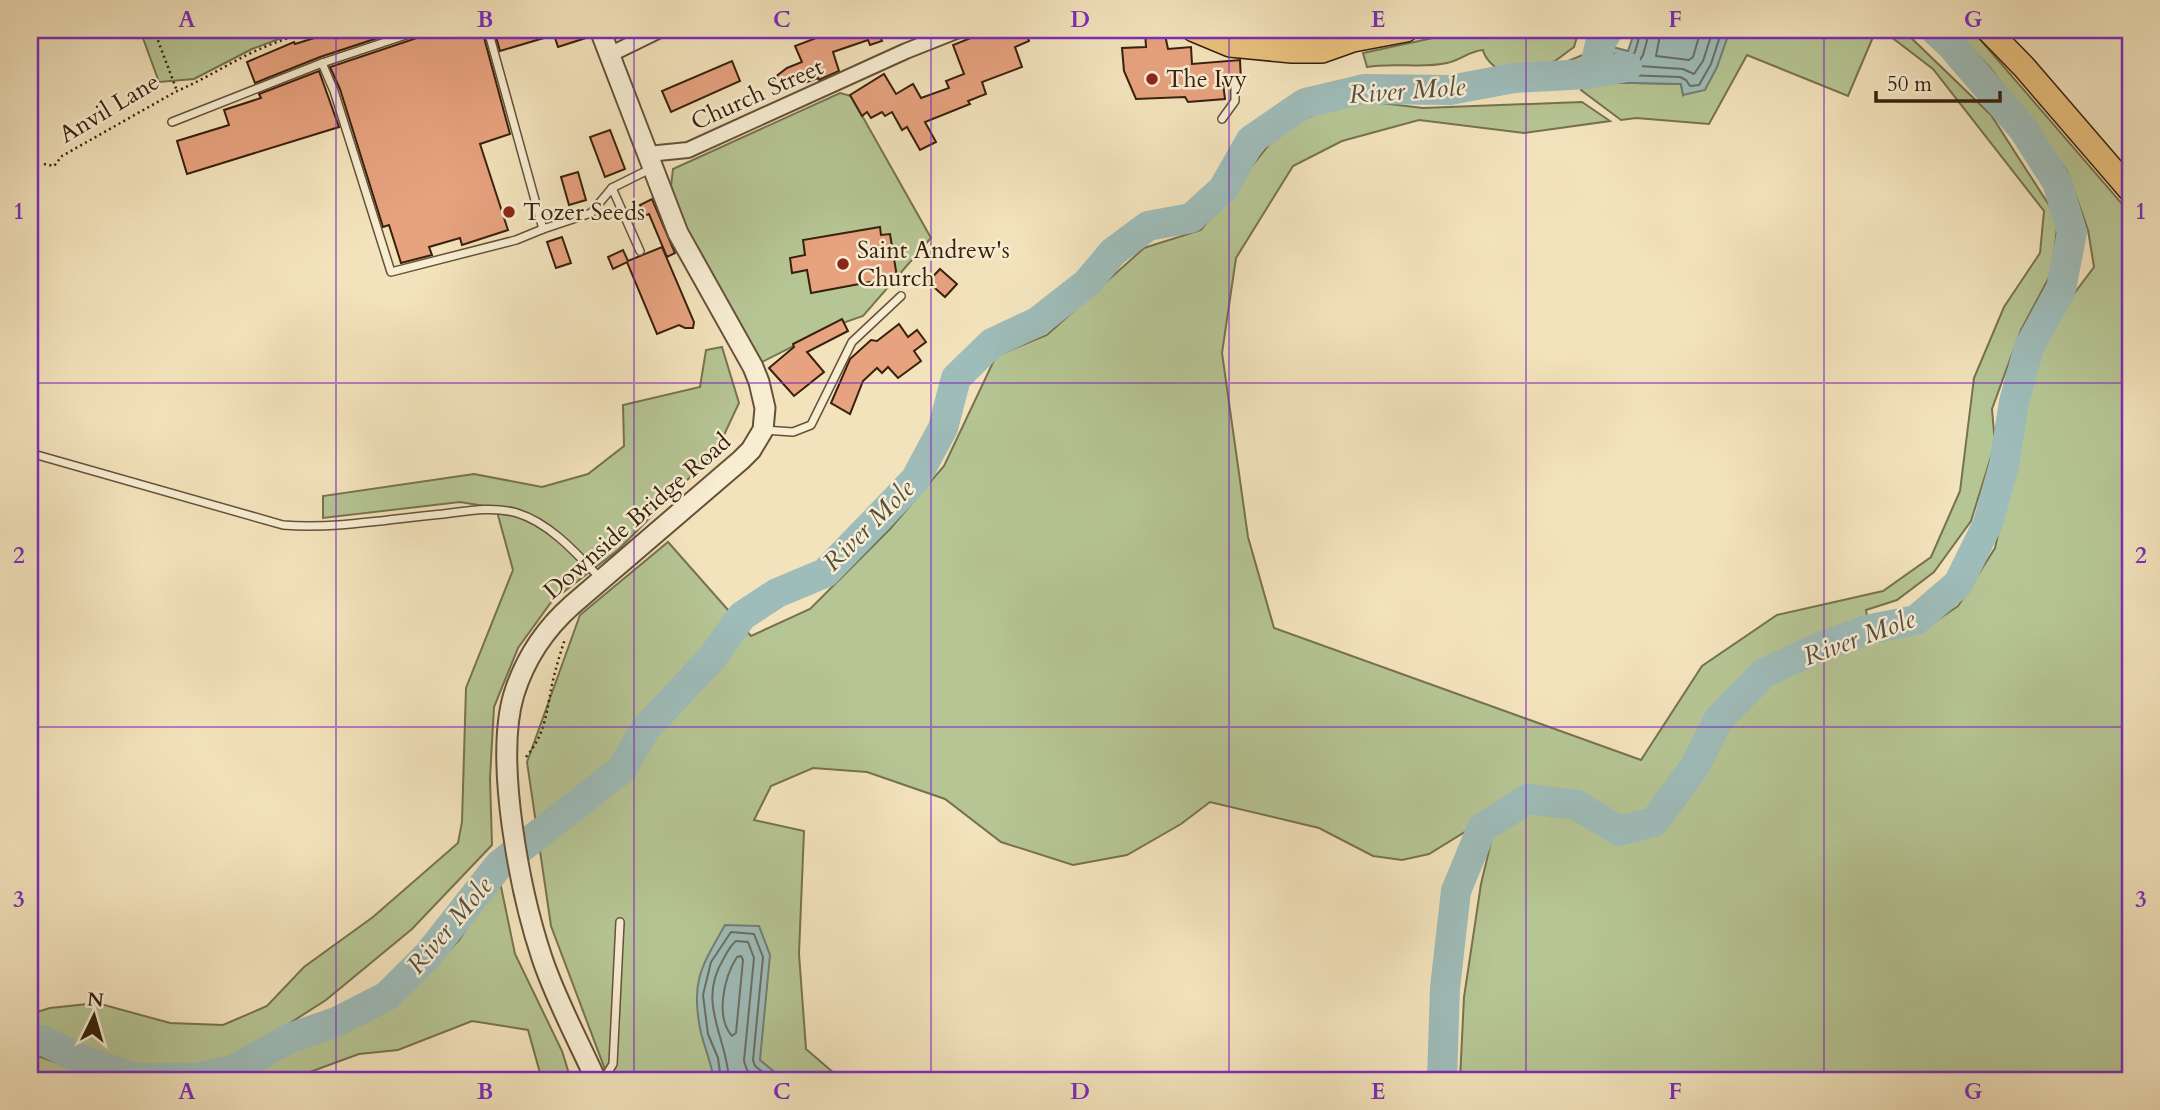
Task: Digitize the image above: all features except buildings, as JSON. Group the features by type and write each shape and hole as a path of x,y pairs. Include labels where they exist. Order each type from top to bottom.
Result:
{"main road":[{"path":"1194,30 1238,43 1292,51 1322,51 1353,40 1406,30"},
{"path":"1988,30 2024,67 2130,190"},
{"path":"1238,43 1276,32 1353,40"}],"street":[{"name":"Downside Bridge Road","path":"596,1080 551,981 536,938 522,880 508,765 507,736 514,694 527,663 550,627 751,450 763,430 765,408 752,367 678,233 600,30"},
{"path":"609,55 660,30"},
{"name":"Church Street","path":"650,161 688,150 906,51 959,30"}],"lane":[{"path":"172,122 322,63 421,30"},
{"path":"488,30 543,229"},
{"path":"322,63 334,91 391,272 516,240 591,212 612,188 650,161"},
{"path":"1222,119 1235,101 1235,82"},
{"path":"612,188 640,251"},
{"path":"763,430 793,432 811,425 852,342 901,296"},
{"path":"30,453 283,525 322,526 499,509 517,513 554,534 602,579"},
{"path":"603,1080 613,1064 620,922"}],"path":[{"name":"Anvil Lane","path":"44,164 54,166 62,156 177,91 154,30"},
{"path":"177,91 197,83 250,53 283,39 315,30"},
{"path":"508,765 525,758 538,743 548,711 553,678 569,629"}],"green space":[{"path":"140,30 303,30 252,49 194,79 159,82"},
{"path":"1470,30 1579,30 1574,47 1555,61 1532,69 1524,80 1512,82 1491,63 1483,50 1452,62 1417,66 1367,67 1363,53"},
{"path":"1730,30 1876,30 1848,96 1747,55 1709,124 1636,118 1621,120 1581,90 1588,82 1681,84 1683,95"},
{"path":"1882,30 1903,30 1991,115 2058,219 2052,272 2021,330 1992,409 1995,444 1971,521 1934,572 1897,600 1866,610 1871,639 1918,633 1958,606 1995,548 2032,379 2045,340 2094,267 2088,230 2067,171 1991,69 1954,30 1972,30 2130,213 2130,1080 1460,1080 1464,997 1481,884 1492,838 1473,827 1429,854 1402,860 1373,856 1319,828 1210,802 1181,824 1127,855 1073,865 1001,842 945,799 867,772 813,768 771,786 754,820 804,831 799,954 806,1049 842,1080 609,1080 551,926 527,762 580,615 668,542 751,636 810,609 890,529 944,466 996,356 1047,335 1144,248 1201,230 1279,132 1321,111 1364,101 1423,108 1582,102 1610,121 1524,133 1419,120 1342,141 1293,166 1236,258 1222,353 1248,537 1274,628 1641,760 1702,666 1777,615 1883,591 1931,557 1960,491 1974,378 2004,307 2040,253 2044,211 1933,69"},
{"path":"1597,49 1589,78 1575,78 1550,85 1546,80 1563,63"},
{"path":"840,93 851,96 931,238 863,316 841,322 762,362 686,228 671,186 673,169"},
{"path":"722,347 739,403 717,450 618,550 552,601 518,648 494,707 490,778 492,845 412,929 326,1000 226,1064 174,1072 132,1070 110,1057 30,1024 30,1014 50,1008 97,1003 170,1023 223,1025 267,1006 304,967 373,917 458,843 462,822 466,688 513,570 496,508 460,502 323,518 323,496 474,474 542,487 588,474 624,446 623,405 700,387 706,350"},
{"path":"499,877 515,954 562,1051 571,1080 542,1080 528,1030 472,1021 398,1050 359,1054 288,1080 236,1080 288,1049 399,1001 459,940"},
{"path":"30,1053 105,1080 30,1080"}],"water":[{"path":"1635,30 1730,30 1717,67 1705,90 1683,95 1681,84 1588,82 1590,41 1628,51"},
{"path":"725,925 759,926 770,955 760,1060 784,1080 714,1080 701,1033 697,988 704,964"}],"waterway":[{"path":"1593,73 1600,44 1608,30"},
{"name":"River Mole","path":"1442,1080 1445,988 1456,891 1482,828 1528,799 1577,805 1619,831 1654,822 1695,766 1718,720 1764,673 1866,630 1916,620 1958,584 1988,523 2004,465 2014,402 2029,347 2061,289 2072,232 2057,182 2023,129 1935,30"},
{"name":"River Mole","path":"30,1038 44,1041 87,1062 136,1078 196,1078 233,1070 290,1038 336,1022 387,996 428,955 499,865 621,770 646,728 711,659 742,616 777,593 825,573 915,480 943,428 956,378 992,343 1037,322 1087,283 1113,252 1148,226 1191,218 1223,189 1251,140 1305,103 1364,89 1450,90 1514,78 1587,74 1627,67"}],"place":[{"name":"The Ivy","path":"1152,79"},
{"name":"Tozer Seeds","path":"509,212"},
{"name":"Saint Andrew's Church","path":"843,264"}]}
